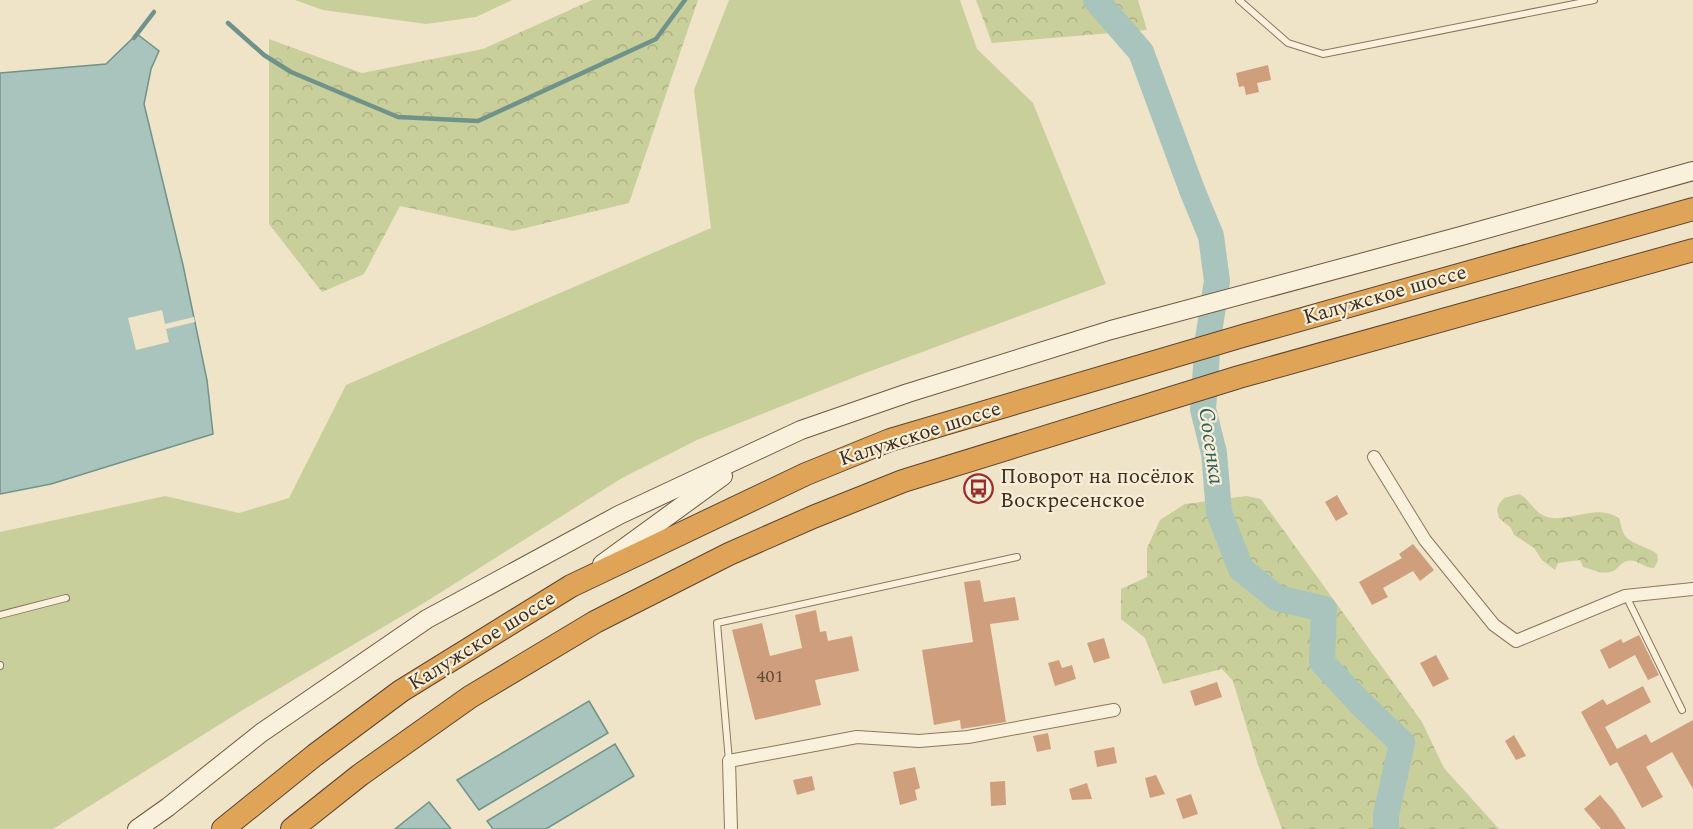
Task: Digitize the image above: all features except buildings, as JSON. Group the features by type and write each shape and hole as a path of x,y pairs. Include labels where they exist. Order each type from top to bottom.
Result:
{"highway":[{"name":"Калужское шоссе","path":"223,829 315,755 401,691 571,586 806,474 890,440 1124,370 1693,209"},
{"name":"Калужское шоссе","path":"292,829 360,775 470,697 595,622 729,554 903,481 1239,377 1693,250"}],"main road":[{"path":"137,829 261,733 427,619 619,515 801,430 908,393 1110,330 1693,171"},
{"path":"571,586 766,446"}],"street":[{"path":"1374,457 1425,540 1494,625 1516,641 1625,596 1693,589"},
{"path":"731,829 729,761 857,737 919,741 968,737 1114,710"}],"lane":[{"path":"1239,0 1288,43 1323,54 1594,0"},
{"path":"729,761 717,623 1017,557"},
{"path":"1625,596 1682,710"},
{"path":"0,615 66,598"}],"green space":[{"path":"295,0 512,0 476,17 426,24 323,10"},
{"path":"592,0 698,0 629,203 513,231 400,206 364,274 322,292 269,224 269,39 362,73 483,49"},
{"path":"729,0 960,0 977,49 1033,103 1106,284 860,375 697,440 622,478 424,603 241,711 53,829 0,829 0,532 165,496 239,513 289,498 346,385 711,228 694,90"},
{"path":"976,0 1138,0 1147,30 992,43"},
{"path":"1519,494 1539,513 1547,517 1565,518 1601,512 1619,518 1625,536 1657,554 1658,561 1654,568 1630,560 1611,572 1603,572 1583,567 1580,560 1558,563 1555,570 1542,560 1534,548 1514,535 1511,528 1499,518 1497,510 1504,498"},
{"path":"1246,496 1261,499 1422,722 1444,768 1499,829 1282,829 1258,765 1233,681 1222,669 1163,684 1145,638 1121,619 1121,589 1147,577 1147,548 1160,520 1185,504"}],"water":[{"path":"137,34 159,51 151,69 144,104 183,265 207,380 213,434 51,484 0,494 0,73 106,64"},
{"path":"589,701 608,733 479,810 457,780"},
{"path":"615,744 634,776 546,829 493,829 487,821"},
{"path":"429,802 451,829 395,829"}],"pier":[{"path":"162,310 165,324 194,317 195,322 166,329 169,342 136,350 128,318"}],"waterway":[{"path":"228,23 264,55 291,72 398,117 478,121 656,39 685,0"},
{"name":"Сосенка","path":"1096,0 1141,52 1211,236 1217,281 1208,339 1203,409 1214,453 1219,512 1241,569 1277,598 1324,609 1322,662 1402,743 1386,815 1386,829"},
{"path":"134,38 154,12"}],"place":[{"name":"Поворот на посёлок Воскресенское","path":"979,489"}]}
